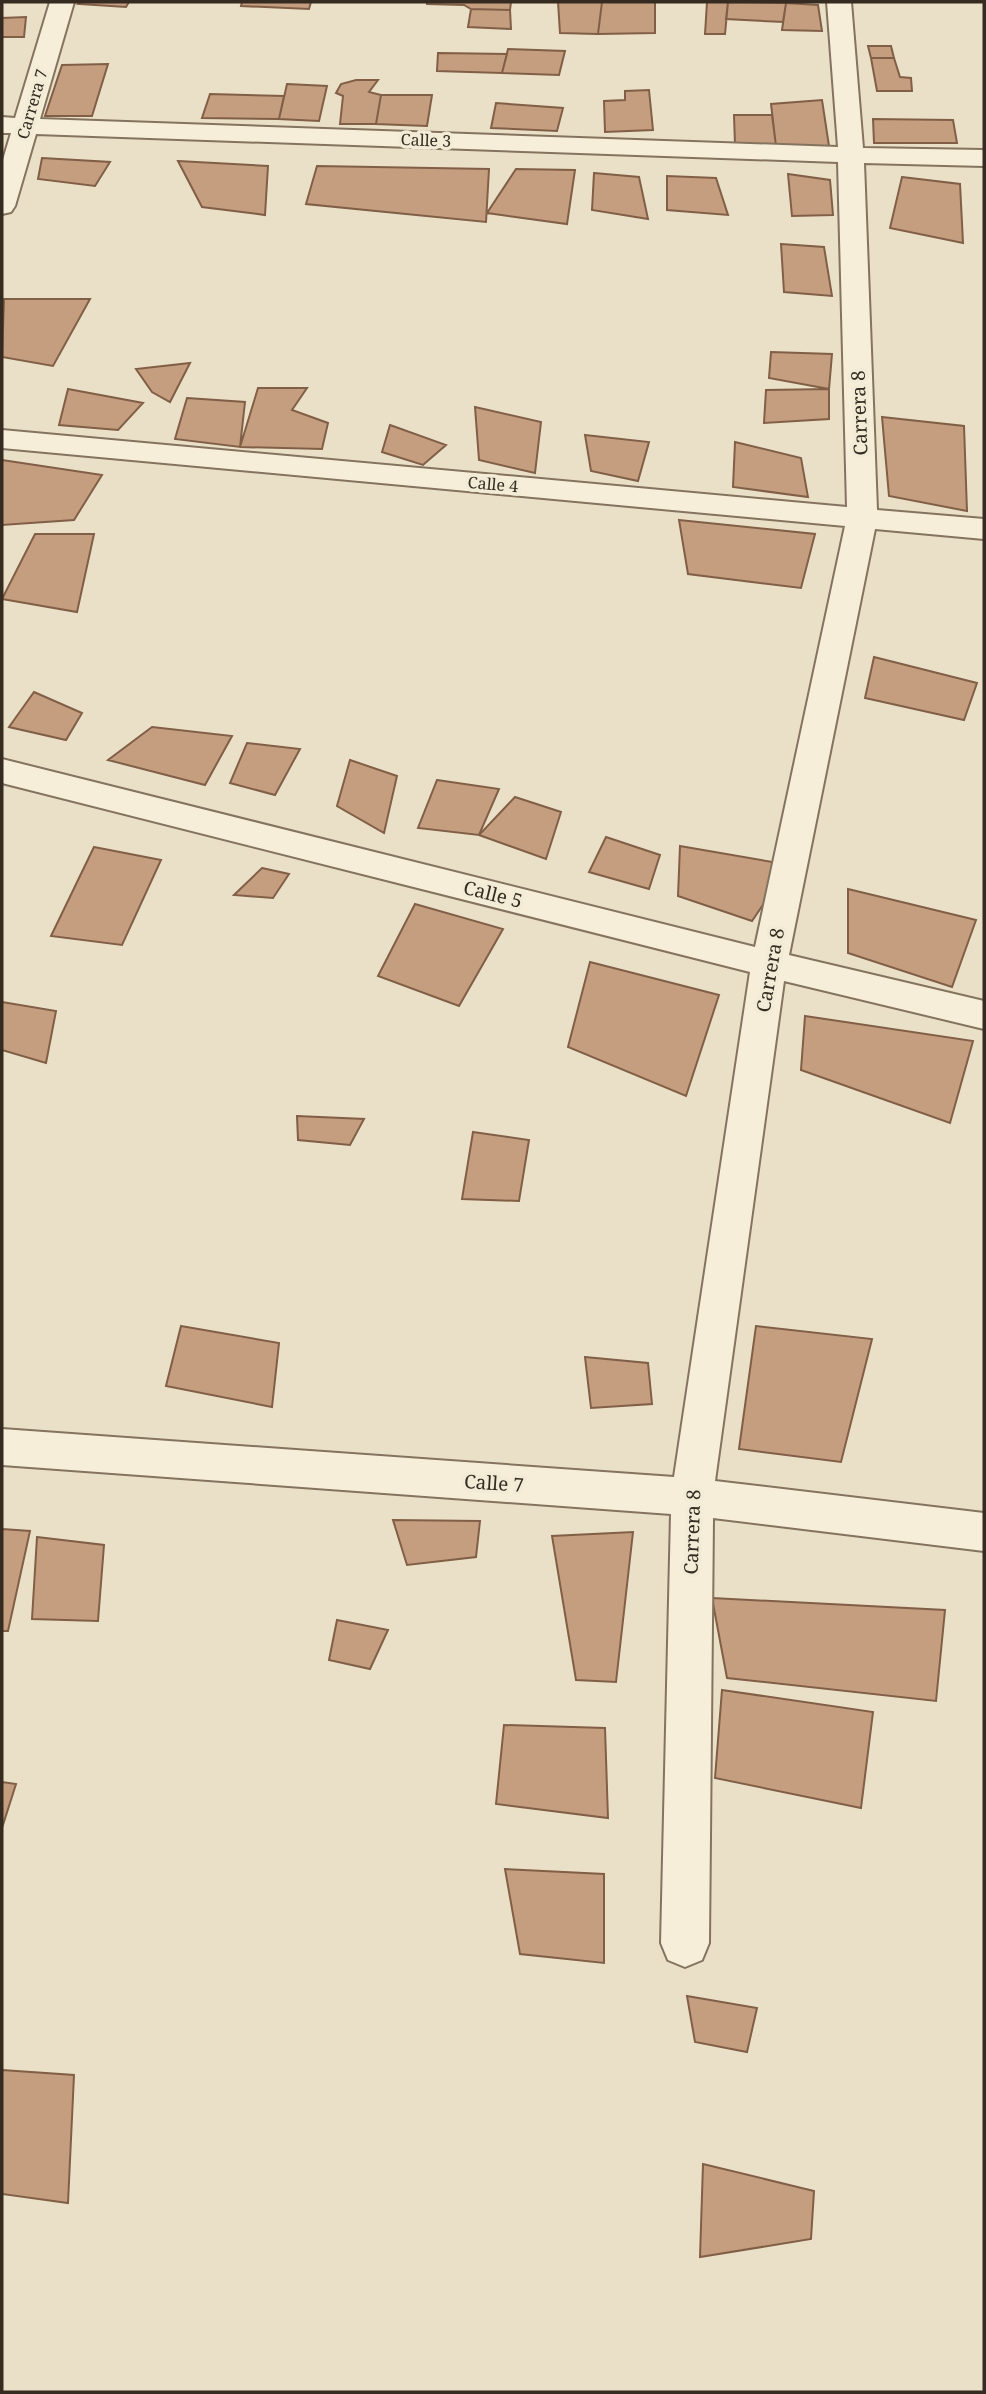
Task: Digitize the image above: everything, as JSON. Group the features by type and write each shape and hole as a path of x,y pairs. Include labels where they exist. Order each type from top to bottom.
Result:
{"street":[{"name":"Carrera 7","path":"2,206 14,125 62,2"},
{"name":"Carrera 8","path":"685,1943 692,1497 769,964 862,517 851,155 839,2"},
{"name":"Calle 3","path":"14,125 984,158"},
{"name":"Calle 4","path":"2,439 984,529"},
{"name":"Calle 5","path":"2,771 769,964 984,1015"},
{"name":"Calle 7","path":"2,1447 692,1497 984,1532"}],"building":[{"path":"129,2 126,7 78,4"},
{"path":"242,2 311,2 309,9 241,6"},
{"path":"427,2 511,2 510,10 471,9 464,5"},
{"path":"558,2 602,2 598,34 560,33"},
{"path":"602,2 655,2 655,33 598,34"},
{"path":"707,2 728,2 725,34 705,34"},
{"path":"728,2 786,3 783,22 726,19"},
{"path":"786,3 818,5 822,31 782,30"},
{"path":"471,9 510,10 511,29 468,27"},
{"path":"26,17 24,37 2,37 2,18"},
{"path":"868,46 891,46 894,58 871,58"},
{"path":"508,49 565,51 559,75 502,73"},
{"path":"438,53 507,54 502,73 437,71"},
{"path":"871,58 894,58 900,77 911,78 912,91 877,91"},
{"path":"108,64 92,116 45,116 62,65"},
{"path":"356,80 378,80 369,92 381,95 376,124 340,124 343,96 336,93 341,84"},
{"path":"287,84 327,86 319,121 279,119"},
{"path":"649,90 653,130 605,132 604,101 625,100 625,91"},
{"path":"210,94 284,96 279,119 202,118"},
{"path":"381,95 432,95 427,126 376,124"},
{"path":"822,100 829,146 776,146 771,104"},
{"path":"496,103 563,108 557,131 491,128"},
{"path":"734,115 772,115 776,146 735,145"},
{"path":"873,119 953,120 957,143 874,143"},
{"path":"42,158 110,162 95,186 38,179"},
{"path":"178,161 268,166 265,215 202,207"},
{"path":"317,166 489,169 486,222 306,204"},
{"path":"516,169 575,170 567,224 487,213"},
{"path":"594,173 639,177 648,219 592,210"},
{"path":"788,174 830,180 833,215 792,216"},
{"path":"667,176 716,178 728,215 667,210"},
{"path":"902,177 960,184 963,243 890,228"},
{"path":"781,244 824,247 832,296 784,292"},
{"path":"4,299 90,299 53,366 2,357"},
{"path":"771,352 832,354 829,389 769,378"},
{"path":"190,363 170,402 152,392 136,369"},
{"path":"258,388 307,388 292,410 328,423 322,449 240,447"},
{"path":"68,389 143,403 118,430 59,425"},
{"path":"829,389 829,419 764,423 766,390"},
{"path":"187,398 245,402 240,447 175,439"},
{"path":"475,407 541,422 535,473 479,460"},
{"path":"882,417 964,426 967,511 889,496"},
{"path":"390,425 446,445 423,465 382,452"},
{"path":"585,435 649,442 638,481 591,471"},
{"path":"735,442 801,458 808,497 733,487"},
{"path":"2,460 102,475 74,520 2,525"},
{"path":"679,520 815,534 801,588 688,574"},
{"path":"35,534 94,534 77,612 2,599"},
{"path":"874,657 977,683 964,720 865,698"},
{"path":"34,692 82,713 66,740 9,727"},
{"path":"152,727 232,736 205,785 108,760"},
{"path":"247,743 300,749 275,795 230,783"},
{"path":"350,760 397,776 384,833 337,806"},
{"path":"437,780 499,789 479,835 418,828"},
{"path":"515,797 561,812 546,859 479,835"},
{"path":"606,837 660,855 649,889 589,872"},
{"path":"680,846 790,865 752,921 678,896"},
{"path":"94,847 161,860 122,945 51,936"},
{"path":"262,868 289,874 273,898 234,895"},
{"path":"848,889 976,920 952,987 848,953"},
{"path":"415,904 503,929 459,1006 378,976"},
{"path":"590,962 719,995 686,1096 568,1047"},
{"path":"2,1002 56,1011 46,1063 2,1050"},
{"path":"805,1016 973,1041 950,1123 801,1070"},
{"path":"297,1116 364,1119 350,1145 298,1140"},
{"path":"473,1132 529,1140 519,1201 462,1199"},
{"path":"181,1326 279,1343 272,1407 166,1386"},
{"path":"756,1326 872,1339 841,1462 739,1449"},
{"path":"585,1357 648,1363 652,1404 591,1408"},
{"path":"393,1520 480,1521 476,1557 407,1565"},
{"path":"2,1529 30,1531 8,1631 2,1631"},
{"path":"633,1532 616,1682 576,1680 552,1536"},
{"path":"37,1537 104,1545 98,1621 32,1619"},
{"path":"712,1598 945,1610 936,1701 727,1678"},
{"path":"337,1620 388,1630 370,1669 329,1660"},
{"path":"722,1690 873,1712 861,1808 715,1778"},
{"path":"504,1725 605,1728 608,1818 496,1804"},
{"path":"2,1782 16,1784 2,1828"},
{"path":"505,1869 604,1874 604,1963 520,1954"},
{"path":"687,1996 757,2008 747,2052 695,2042"},
{"path":"2,2070 74,2075 68,2203 2,2194"},
{"path":"703,2164 814,2191 811,2239 700,2257"}]}
